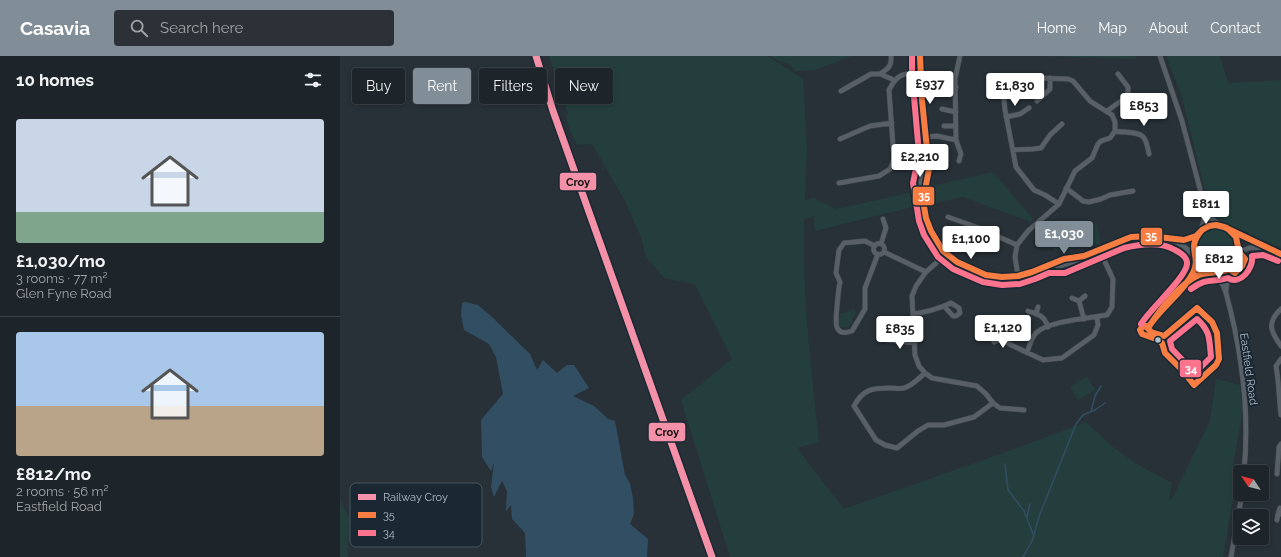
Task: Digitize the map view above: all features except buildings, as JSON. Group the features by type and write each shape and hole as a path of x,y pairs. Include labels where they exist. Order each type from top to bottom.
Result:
{"street":[{"path":"880,74 888,69 891,63 891,56"},
{"path":"920,56 927,155 921,182 926,218 931,232 943,251 957,262 986,275 1002,277 1018,276 1032,272 1047,265 1063,265 1112,243 1131,237 1150,236 1174,240 1187,240 1209,226 1216,225 1224,227"},
{"path":"959,161 961,154 956,140 956,79 960,56"},
{"path":"1160,56 1182,121 1205,208 1210,218 1231,231 1281,254"},
{"path":"839,183 879,176 890,169 894,159 889,90 894,80 904,73 920,73"},
{"path":"841,91 870,74 880,74 894,80"},
{"path":"1107,111 1128,96 1128,87 1118,74"},
{"path":"1018,276 1015,258 1017,246 1028,231 1058,204 1075,171 1092,158 1098,144 1101,141 1110,138 1116,127 1114,118 1107,111 1090,101 1073,80 1012,77 1004,85 1003,91 1006,117 1016,167 1034,190 1045,195 1058,204"},
{"path":"1037,101 1050,89 1050,78"},
{"path":"938,88 956,87"},
{"path":"1006,117 1020,114 1029,108"},
{"path":"942,109 956,112"},
{"path":"840,139 870,126 892,123"},
{"path":"1012,150 1033,150 1041,148 1050,135 1062,124"},
{"path":"944,126 956,126"},
{"path":"1115,131 1138,133 1144,137 1149,154"},
{"path":"925,137 937,136 956,140"},
{"path":"1066,188 1083,201 1089,202 1101,200 1110,195 1133,191"},
{"path":"1205,208 1203,224 1193,243 1193,250 1198,264 1210,272"},
{"path":"948,216 979,228 1017,246"},
{"path":"883,219 886,228 882,244 884,247 884,252"},
{"path":"1187,282 1195,277 1210,272 1218,273 1229,269 1239,252 1236,237 1231,231"},
{"path":"875,246 865,240 844,243 838,250 836,273 840,282 837,293 836,324 840,331 844,333 852,331 865,309 865,288 878,254"},
{"path":"1148,328 1187,282 1195,268 1195,258 1186,247 1174,240"},
{"path":"875,246 877,244 882,244"},
{"path":"875,246 875,252 878,254"},
{"path":"1239,252 1258,247 1267,247"},
{"path":"1027,353 1036,332 1066,321 1107,315 1112,307 1112,275 1099,249"},
{"path":"884,252 926,272"},
{"path":"878,254 880,255 884,252"},
{"path":"946,254 926,272 916,286 912,296 915,355 919,366 925,374 932,378 977,386 993,403 1000,408 1024,410"},
{"name":"Eastfield Road","path":"1226,293 1229,269"},
{"name":"Eastfield Road","path":"1210,272 1223,285 1226,293 1242,366 1246,420 1244,465"},
{"path":"1079,301 1085,296"},
{"path":"1072,298 1079,301"},
{"path":"1079,301 1084,319"},
{"path":"913,314 929,312 944,306"},
{"path":"1036,314 1038,307"},
{"path":"1281,309 1273,319 1271,326 1272,333 1281,346"},
{"path":"1028,311 1041,316 1045,320 1048,327"},
{"path":"1001,339 1043,360 1062,358 1094,335 1098,325 1097,317"},
{"path":"1001,331 1001,339"},
{"path":"994,342 1001,339"},
{"path":"887,340 915,343"},
{"path":"1281,359 1276,366 1280,384 1278,393 1281,415"},
{"path":"925,374 911,385 903,388 878,388 866,391 858,397 854,406 876,440 885,445 897,448 928,425 944,425 974,417 993,403"},
{"path":"1277,474 1279,464 1279,447 1281,444"},
{"path":"1232,557 1241,501"},
{"path":"1277,520 1280,514 1280,508"}],"green space":[{"path":"549,56 767,56 803,79 807,147 805,200 814,198 836,209 913,192 912,207 815,231 814,216 804,219 804,275 810,359 819,442 797,448 844,509 1086,422 1113,447 1135,463 1172,483 1169,498 1172,499 1210,421 1216,379 1240,385 1242,411 1232,472 1233,499 1223,557 730,557 681,400 732,359 695,284 664,278 646,257 641,237 625,201 592,144 577,145 568,124 568,113 565,104 613,104 613,68 555,68 555,74"},
{"path":"770,56 852,56 814,70 795,71 787,63 774,59"},
{"path":"1040,56 1135,56 1137,59"},
{"path":"1166,56 1220,56 1228,83 1281,80 1281,248 1215,218 1209,208 1182,97"},
{"path":"1025,85 1030,87 1032,92 1030,97 1025,99 1020,97 1018,92 1020,87"},
{"path":"993,172 1033,219 1031,222 963,197 931,204 936,185"},
{"path":"1097,223 1100,244 1056,251 1049,238 1050,229 1069,230"},
{"path":"1216,229 1226,232 1232,238 1235,248 1232,258 1226,264 1216,267 1206,264 1200,258 1197,248 1200,238 1206,232"},
{"path":"854,309 856,313 852,319 852,324 848,327 841,327 838,322 840,314"},
{"path":"1087,376 1095,390 1078,400 1070,387"},
{"path":"340,499 350,523 348,557 340,557"}],"water":[{"path":"465,302 478,305 493,318 530,354 537,370 543,360 557,373 567,365 574,365 589,388 573,396 594,406 608,419 615,421 625,475 630,483 633,498 634,514 630,524 648,539 647,557 526,557 525,533 512,519 511,505 506,511 507,491 502,481 494,497 491,487 494,463 491,471 482,457 481,420 503,394 496,357 489,344 464,330 461,315 462,303"}],"waterway":[{"path":"1091,412 1095,396 1101,386"},
{"path":"1023,557 1032,541 1040,514 1076,424 1083,415 1095,410 1105,403"},
{"path":"1005,464 1008,490 1024,511 1034,536"},
{"path":"1027,517 1030,504"}],"rail line":[{"name":"Croy","path":"536,56 553,111 712,557"}],"transit line":[{"name":"34","path":"912,56 912,74 919,154 913,183 919,221 924,235 938,257 953,269 983,282 1002,285 1020,284 1049,273 1065,273 1124,248 1150,244 1169,247 1179,252 1184,257 1187,261 1186,269 1141,324"},
{"name":"35","path":"920,56 922,100 929,169 923,201 926,218 931,231 943,251 957,262 986,275 1002,277 1018,276 1064,259 1084,256 1131,237 1150,236 1184,240 1196,236 1209,226 1216,225 1224,227 1281,254"},
{"name":"35","path":"1148,328 1170,298 1192,279 1199,275 1229,269 1235,273 1242,266 1245,259 1239,252 1236,237 1227,228"},
{"name":"35","path":"1148,328 1183,288 1193,273 1196,261 1194,247 1195,242 1202,230"},
{"name":"34","path":"1191,289 1201,283 1228,278 1233,280 1241,278 1251,266 1252,256 1263,255 1278,261"},
{"name":"35","path":"1197,308 1212,322 1217,333 1219,359 1216,365 1194,385 1183,371 1165,353 1162,343 1142,334 1140,330 1142,327 1146,326 1151,332 1164,336 1197,308"},
{"name":"34","path":"1197,319 1207,332 1211,357 1195,373 1172,349 1170,341 1197,319"}]}
